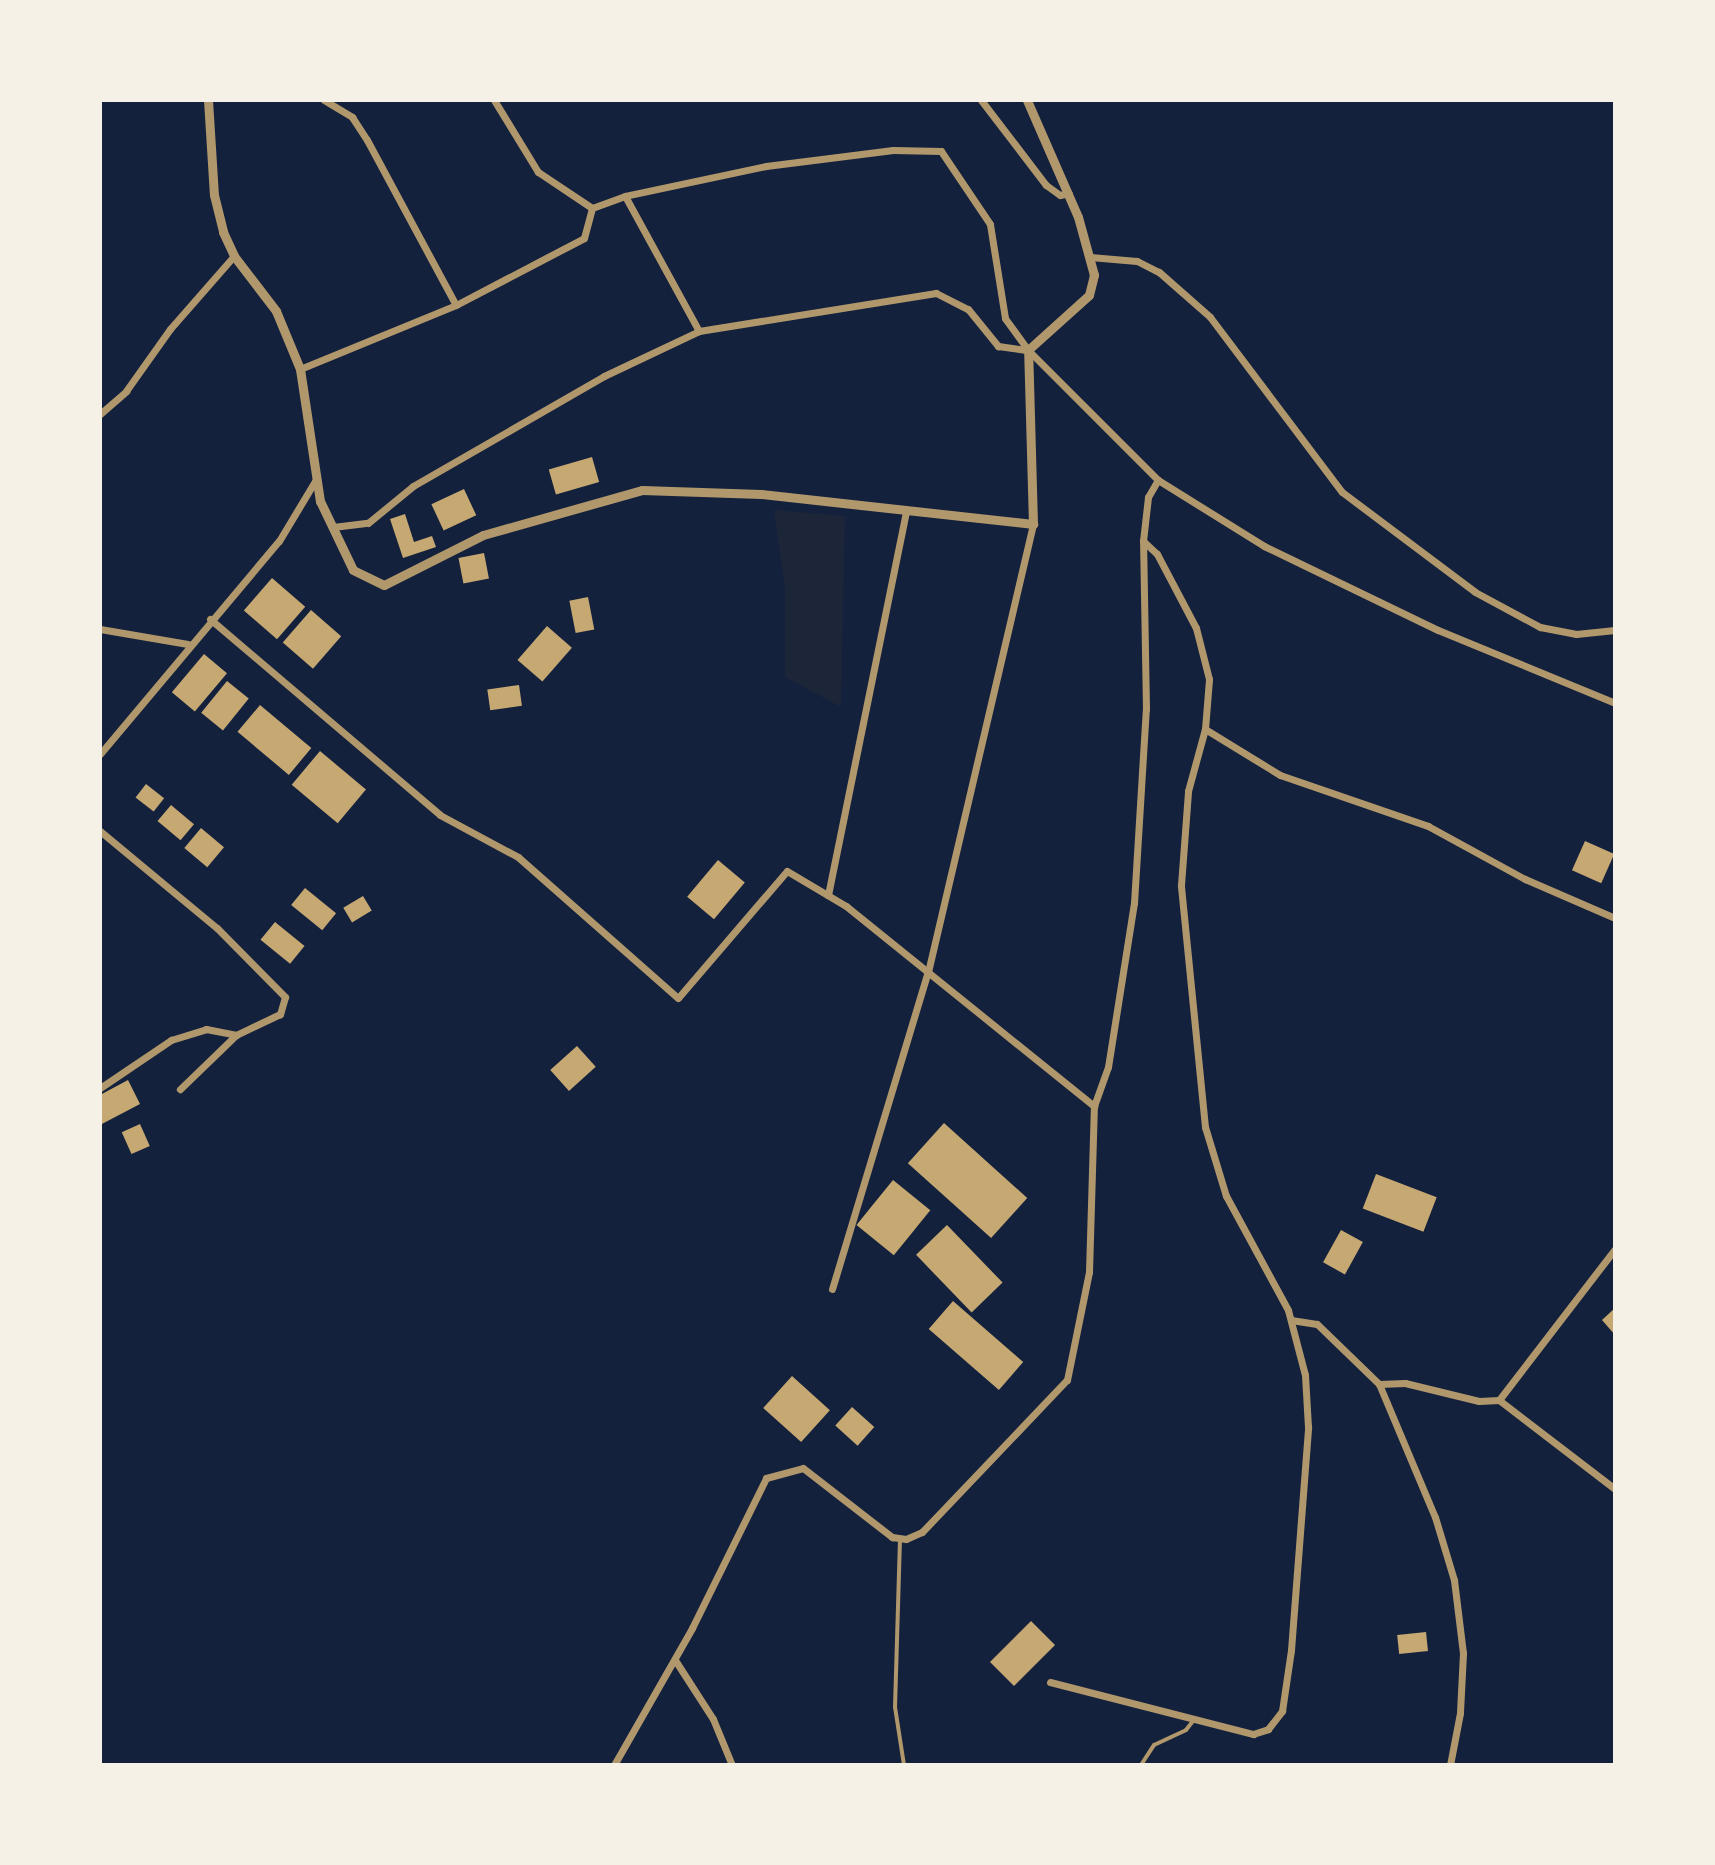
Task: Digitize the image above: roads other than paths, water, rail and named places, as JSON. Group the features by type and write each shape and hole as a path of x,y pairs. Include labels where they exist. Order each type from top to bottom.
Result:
{"street":[{"path":"208,100 214,195 234,256 276,311 300,369 315,481 353,570 384,585 483,535 642,490 761,494 1033,524"},
{"path":"324,100 352,117 367,140 456,305"},
{"path":"494,100 538,172 592,208"},
{"path":"981,100 1035,173 1053,191 1069,193"},
{"path":"832,1289 928,972 1033,524 1028,350 1089,295 1094,275 1069,193 1027,100"},
{"path":"592,208 625,196 766,166 893,150 941,151 990,224 1005,318 1028,350 1158,480 1291,559 1438,630 1615,703"},
{"path":"625,196 646,242 699,331"},
{"path":"300,369 456,305 584,238 592,208"},
{"path":"100,414 126,391 234,256"},
{"path":"1090,257 1137,261 1159,272 1210,317 1342,492 1475,592 1540,627 1576,634 1615,630"},
{"path":"333,527 368,523 413,486 604,376 699,331 936,293 968,309 998,346 1028,350"},
{"path":"614,1765 675,1660 759,1487 776,1472 803,1468 819,1476 900,1539 922,1532 1067,1380 1089,1272 1094,1106 1108,1067 1134,903 1146,709 1143,541 1148,497 1158,480"},
{"path":"100,754 188,644 279,541 315,481"},
{"path":"828,895 906,511"},
{"path":"1050,1682 1253,1734 1268,1729 1282,1711 1308,1427 1305,1375 1291,1320 1226,1196 1201,1103 1181,885 1188,791 1205,729 1209,695 1202,645 1157,554 1143,541"},
{"path":"210,619 440,815 518,857 678,998 787,871 828,895 1094,1106"},
{"path":"100,629 188,644"},
{"path":"1205,729 1280,775 1428,826 1525,879 1615,918"},
{"path":"100,831 217,928 285,997 280,1014 236,1035 180,1089"},
{"path":"100,1088 171,1040 206,1029 236,1035"},
{"path":"1499,1400 1615,1249"},
{"path":"1291,1320 1317,1324 1379,1384 1421,1477 1454,1580 1463,1683 1450,1765"},
{"path":"1379,1384 1405,1383 1479,1401 1499,1400 1615,1489"},
{"path":"675,1660 713,1719 732,1765"}],"lane":[{"path":"900,1539 895,1707 904,1765"},
{"path":"1141,1765 1154,1745 1186,1730 1193,1721"}]}
